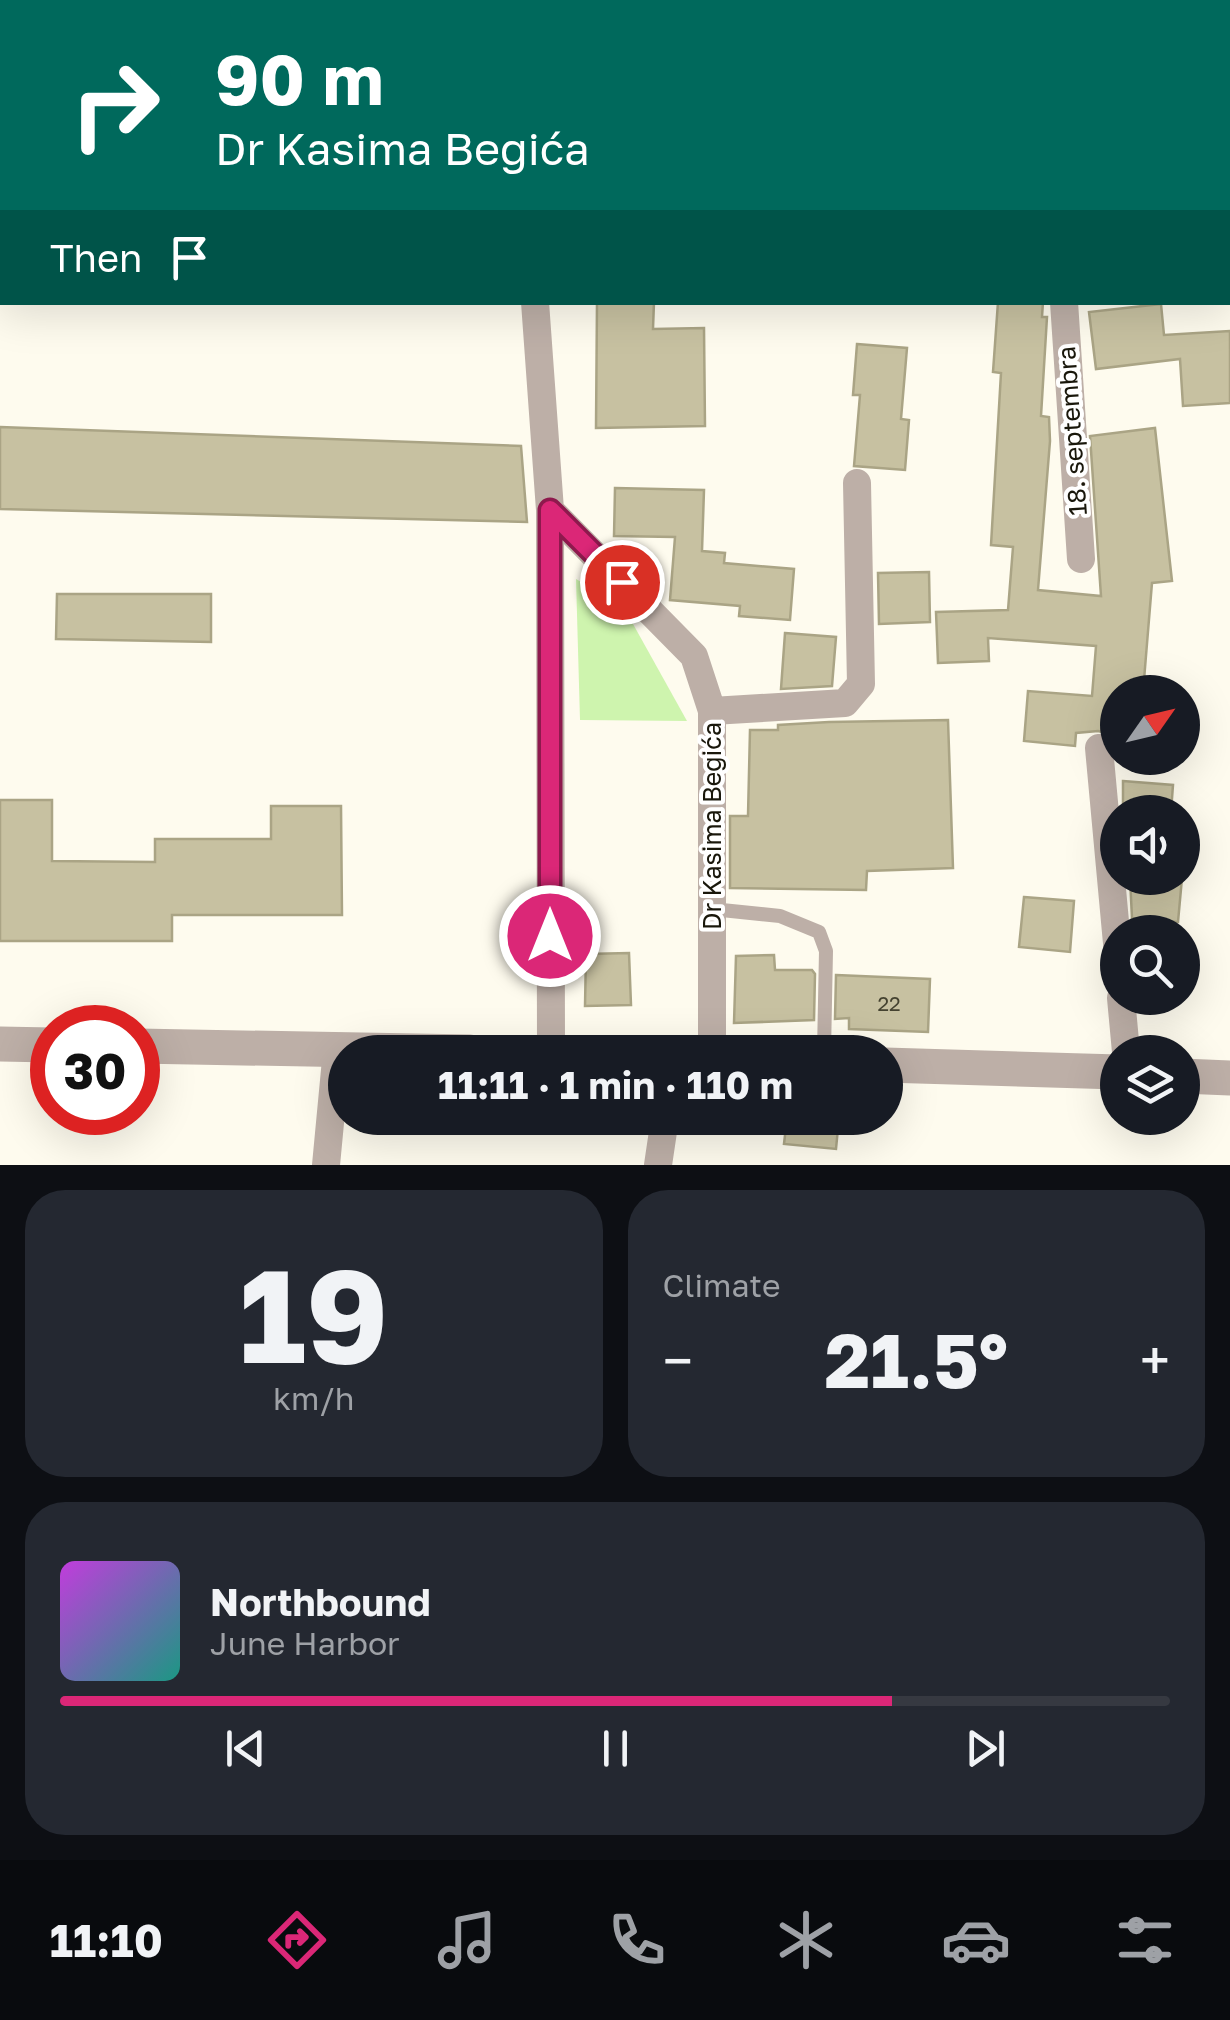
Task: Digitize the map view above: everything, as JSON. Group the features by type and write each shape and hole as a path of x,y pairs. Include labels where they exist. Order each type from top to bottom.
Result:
{"street":[{"path":"536,305 550,510 551,1035"},
{"name":"18. septembra","path":"1064,305 1081,559"},
{"path":"712,711 846,702 857,694 861,684 856,483"},
{"name":"Dr Kasima Begića","path":"550,510 694,656 712,711 712,1035"},
{"path":"1099,748 1114,915"},
{"path":"0,1044 30,1045"},
{"path":"160,1046 328,1049"},
{"path":"903,1066 1100,1071"},
{"path":"1200,1077 1230,1078"},
{"path":"326,1165 329,1135"},
{"path":"658,1165 662,1135"}],"lane":[{"path":"712,909 780,916 819,932 826,952 824,1035"}],"green space":[{"path":"576,579 623,606 687,721 580,720"}],"building":[{"path":"597,305 654,305 653,329 704,328 705,426 596,428"},
{"path":"998,305 1043,305 1042,317 1047,317 1041,416 1049,417 1050,441 1038,590 1101,596 1090,436 1155,428 1172,581 1152,583 1144,675 1100,675 1100,732 1076,733 1075,746 1024,741 1028,691 1092,696 1096,646 988,638 989,661 938,663 936,612 1008,610 1013,547 991,545 1001,373 993,372"},
{"path":"1161,305 1164,335 1230,331 1230,403 1183,406 1180,359 1096,369 1089,312"},
{"path":"857,344 907,348 901,419 909,420 905,470 854,466 860,395 853,395"},
{"path":"0,427 521,446 527,522 0,509"},
{"path":"615,488 704,490 702,551 725,553 724,563 794,569 790,620 739,616 740,606 670,600 675,537 614,536"},
{"path":"929,572 930,622 879,624 878,573"},
{"path":"57,594 211,594 211,642 56,639"},
{"path":"785,633 836,637 832,686 781,689"},
{"path":"948,720 953,868 867,871 866,890 730,888 730,816 748,816 750,730 829,722"},
{"path":"1123,781 1173,785 1172,795 1123,795"},
{"path":"0,800 52,800 52,861 155,862 155,839 271,839 271,806 341,806 342,915 172,915 172,941 0,941"},
{"path":"1131,895 1180,895 1179,915 1132,915"},
{"path":"1024,897 1074,901 1070,952 1019,947"},
{"path":"629,953 631,1005 585,1006 586,954"},
{"path":"774,955 775,970 812,970 815,974 814,1020 734,1023 736,956"},
{"path":"836,975 930,979 928,1032 849,1029 849,1018 835,1019"},
{"path":"785,1135 837,1135 836,1149 784,1144"}],"route":[{"path":"550,936 550,510 622,582"}]}
